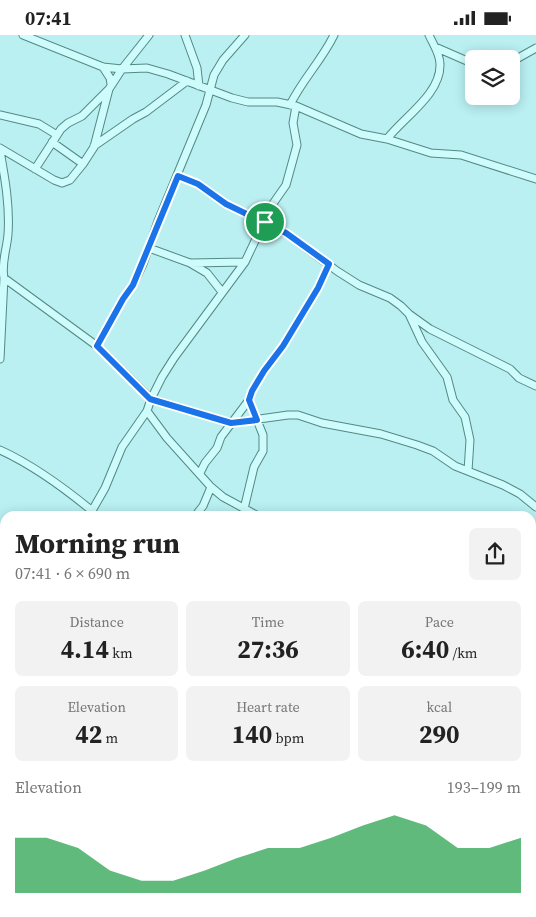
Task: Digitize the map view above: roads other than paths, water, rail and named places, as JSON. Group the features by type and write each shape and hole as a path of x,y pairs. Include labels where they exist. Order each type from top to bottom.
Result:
{"street":[{"path":"23,35 103,67 122,69 147,68 248,102 263,101 293,105 361,134 387,139 431,153 461,155 536,179"},
{"path":"35,169 57,135 68,123 82,115 110,87 149,35"},
{"path":"184,35 197,68 199,85"},
{"path":"97,346 114,314 133,285 149,248 211,90 214,75 223,60 245,35"},
{"path":"91,511 105,487 122,447 147,411 150,399 174,358 245,262 272,205 286,185 297,145 293,123 293,105 297,90 328,48 334,35"},
{"path":"387,139 400,123 416,109 437,81 440,63 429,35"},
{"path":"435,47 465,60"},
{"path":"520,57 536,48"},
{"path":"0,150 62,183 74,176 94,147 110,87 110,78 103,67"},
{"path":"94,147 146,112 187,81"},
{"path":"0,115 39,124 57,135"},
{"path":"52,143 83,164"},
{"path":"0,150 8,216 8,235 1,268 4,277 0,359"},
{"path":"178,176 198,184 226,204 286,233 359,285 390,298 401,305 408,314 422,342 447,377 454,400 465,417 470,440 468,471"},
{"path":"149,248 190,263 207,273 222,292"},
{"path":"190,263 245,262"},
{"path":"200,473 217,448 221,437 249,400 264,371 283,346 326,274 329,264"},
{"path":"4,277 97,346 150,399 231,423 298,415 322,423 382,434 433,451 455,466 503,485 536,507"},
{"path":"408,314 430,329 510,369 519,378 536,386"},
{"path":"244,509 254,467 263,451 263,435 249,400"},
{"path":"147,411 167,438 211,487 223,497 248,511"},
{"path":"0,449 20,459 75,497 88,511"},
{"path":"199,511 211,487"}]}
